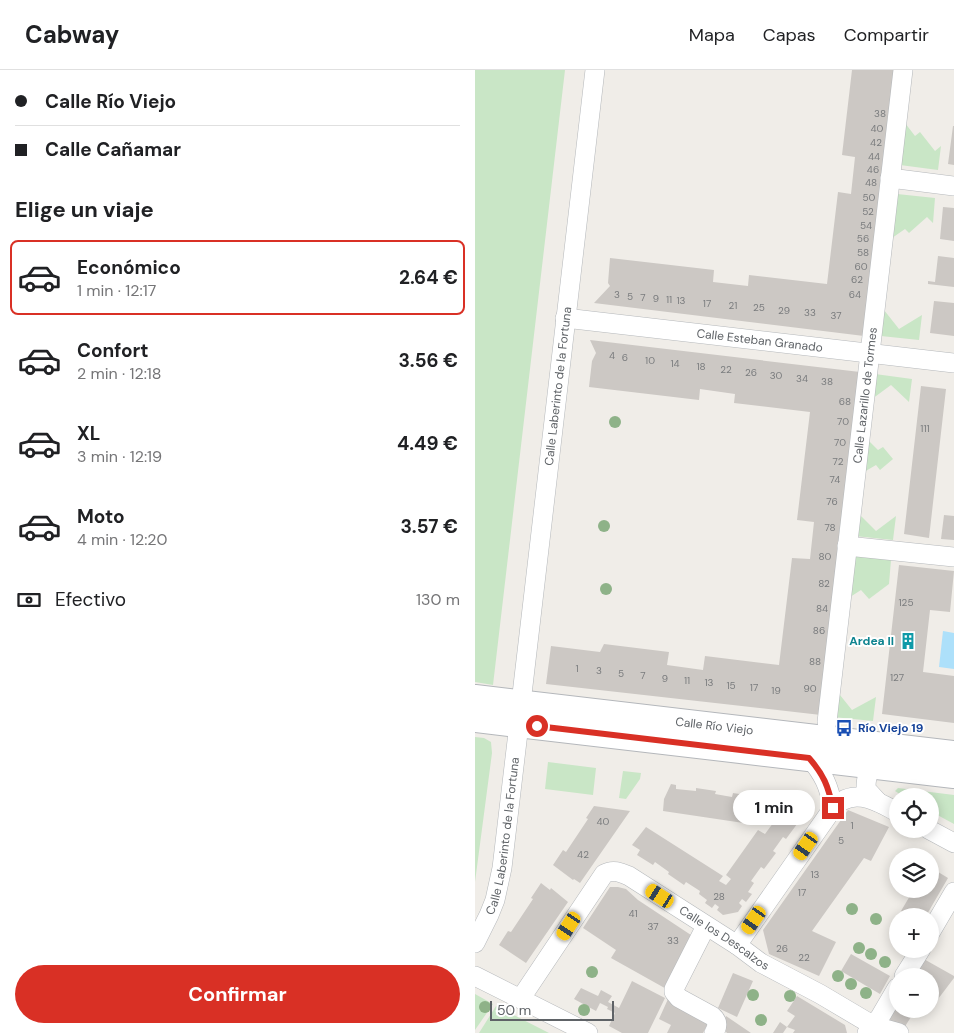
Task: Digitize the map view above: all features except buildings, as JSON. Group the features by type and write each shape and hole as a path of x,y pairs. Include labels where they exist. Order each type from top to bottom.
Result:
{"main road":[{"name":"Calle Río Viejo","path":"475,698 520,714 809,758 954,775"},
{"name":"Calle Río Viejo","path":"475,719 520,714 954,754"}],"street":[{"name":"Calle Laberinto de la Fortuna","path":"475,943 495,900 503,868 595,70"},
{"name":"Calle Lazarillo de Tormes","path":"827,722 903,70"},
{"path":"890,178 954,186"},
{"name":"Calle Esteban Granado","path":"565,318 954,363"},
{"path":"847,546 954,557"},
{"path":"809,758 821,771 833,808"},
{"path":"877,765 870,770 866,783 867,789 878,802"},
{"path":"737,945 833,808 842,800 851,797 861,797 889,808"},
{"path":"939,834 954,842"},
{"name":"Calle los Descalzos","path":"521,998 603,874 611,871 629,876 737,945 761,963 820,994 871,1029 899,1033"},
{"path":"939,918 954,892"},
{"path":"706,926 674,992 679,998 715,1019 717,1028 714,1033"},
{"path":"475,976 521,998 565,1028 588,1033"},
{"path":"871,1029 889,1001"}],"green space":[{"path":"475,70 565,70 493,685 475,682"},
{"path":"905,123 915,136 920,132 935,151 941,146 938,170 900,165"},
{"path":"897,194 935,198 933,223 927,217 909,233 905,229 892,238"},
{"path":"884,310 899,329 922,315 919,340 881,336"},
{"path":"875,374 912,379 909,402 891,385 872,399"},
{"path":"868,440 878,450 883,447 893,459 880,470 876,465 864,472"},
{"path":"858,513 876,531 896,516 893,540 855,536"},
{"path":"852,556 891,560 889,584 869,599 861,590 847,599"},
{"path":"836,690 852,710 876,697 873,721 833,717"},
{"path":"475,737 484,738 491,742 492,753 475,882"},
{"path":"548,762 596,768 593,795 545,789"},
{"path":"623,771 641,773 640,779 626,799 619,798"},
{"path":"939,793 954,795 954,824 939,816"},
{"path":"475,994 493,1004 475,1030"},
{"path":"496,1006 549,1033 479,1033"}],"water":[{"path":"943,631 954,633 954,669 939,667"}],"place":[{"name":"Ardea II","path":"908,641"},
{"name":"Río Viejo 19","path":"844,728"}],"route":[{"path":"537,726 809,758 821,771 833,808"}]}
